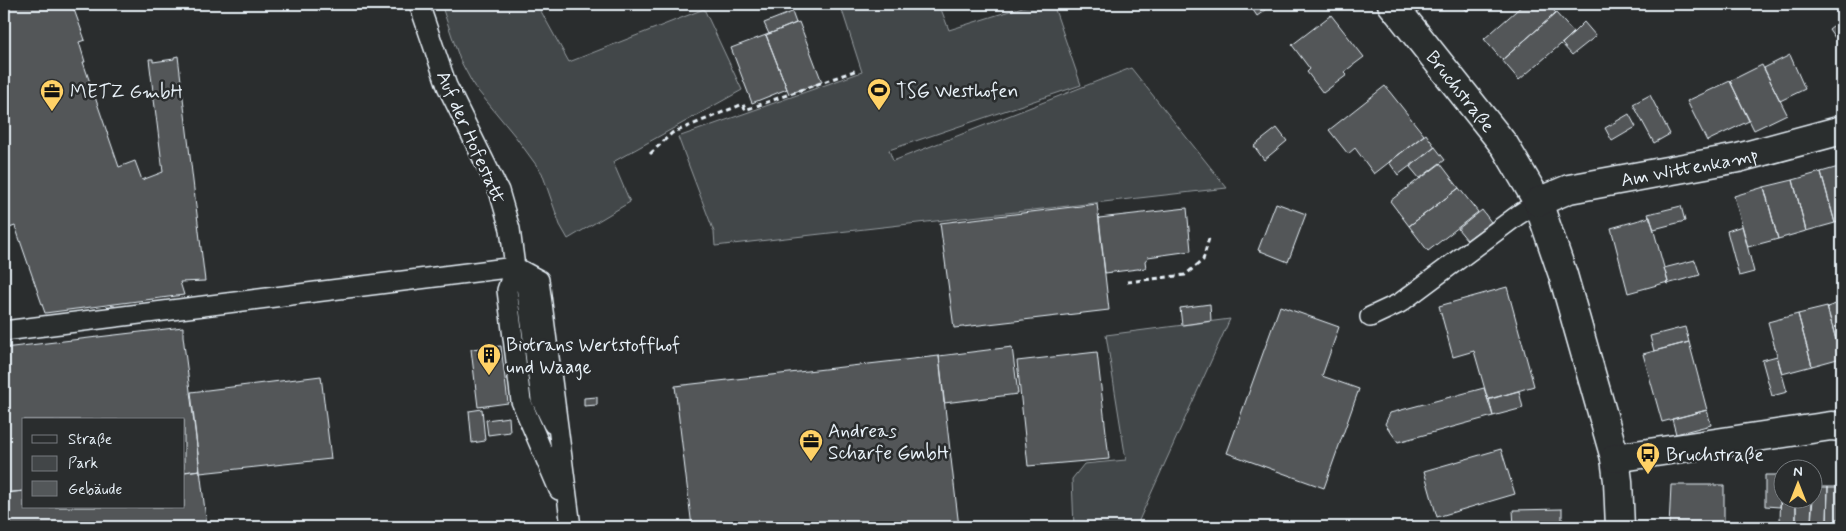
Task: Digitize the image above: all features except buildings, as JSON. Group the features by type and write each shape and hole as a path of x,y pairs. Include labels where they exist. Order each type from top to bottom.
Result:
{"street":[{"name":"Bruchstraße","path":"1392,4 1506,146 1538,202 1563,275 1615,458 1620,527"},
{"name":"Am Wittenkamp","path":"1538,202 1570,189 1738,158 1842,130"},
{"path":"1615,458 1831,426 1842,426"}],"lane":[{"name":"Auf der Hofestatt","path":"419,4 447,86 499,191 510,229 515,267"},
{"path":"1370,317 1400,303 1538,202"},
{"path":"515,267 526,286 541,399 560,439"},
{"path":"515,267 507,290 521,401 570,520"},
{"path":"4,331 515,267 539,280 570,520"}],"path":[{"path":"650,154 672,133 742,104 745,110 857,70"},
{"path":"1128,282 1185,275 1203,260 1209,238"}],"green space":[{"path":"441,4 537,4 569,62 704,9 742,90 613,162 630,202 568,239 560,225 542,173 515,136 474,86 460,60"},
{"path":"840,4 939,4 949,30 1032,4 1053,4 1081,85 889,150 893,161 1131,68 1227,188 715,246 714,232 678,137 862,72"},
{"path":"1230,319 1136,527 1074,527 1072,479 1084,464 1126,460 1106,335"}],"place":[{"name":"TSG Westhofen","path":"879,111"},
{"name":"METZ GmbH","path":"52,112"},
{"name":"Biotrans Wertstoffhof und Waage","path":"489,376"},
{"name":"Andreas Scharfe GmbH","path":"811,462"},
{"name":"Bruchstraße","path":"1648,475"}]}
